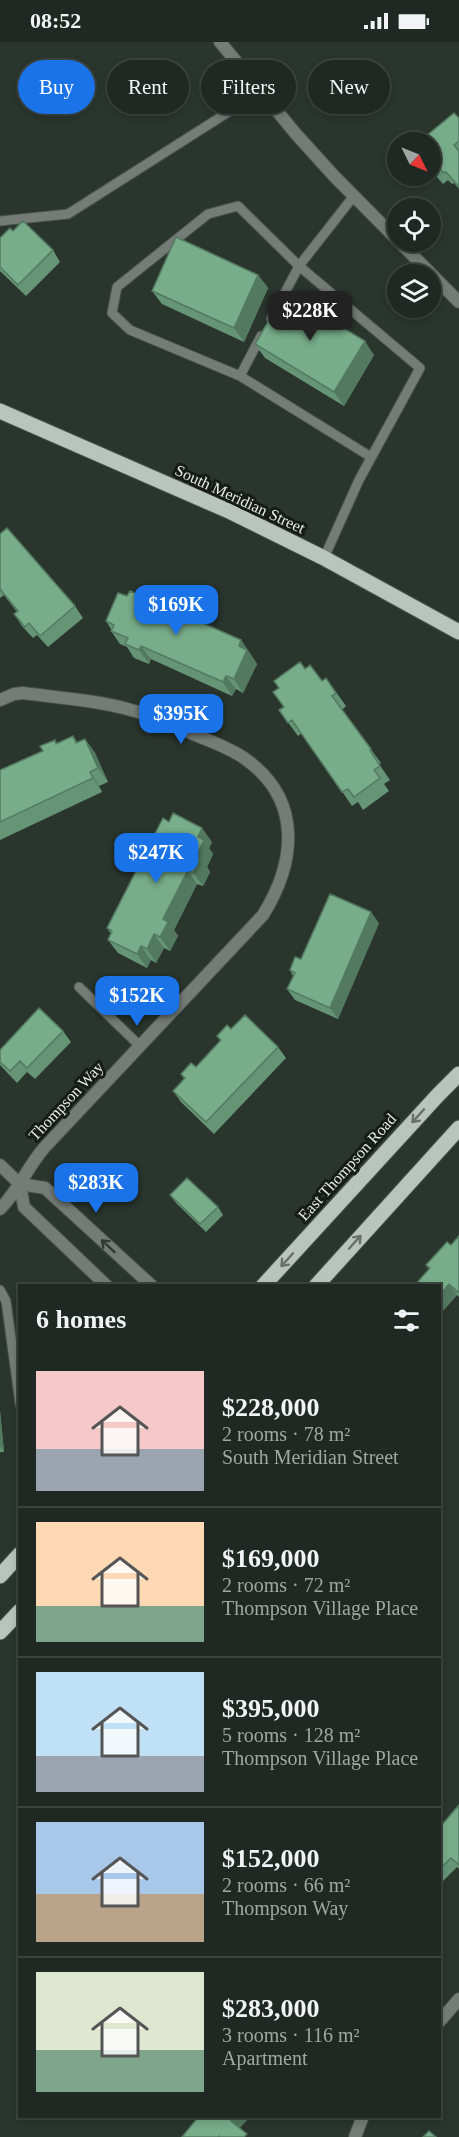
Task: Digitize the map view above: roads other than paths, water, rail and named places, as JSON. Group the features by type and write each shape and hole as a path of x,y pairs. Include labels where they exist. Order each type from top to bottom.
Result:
{"main road":[{"name":"South Meridian Street","path":"0,411 231,512 324,558 459,632"},
{"name":"East Thompson Road","path":"266,1284 459,1074"},
{"path":"318,1284 459,1129"},
{"path":"0,1576 18,1556"},
{"path":"0,1632 18,1613"}],"street":[{"path":"220,42 234,60"},
{"path":"279,114 353,197 459,302"},
{"name":"Thompson Way","path":"0,1209 12,1196 30,1165 44,1148 262,915 275,896 286,867 289,844 286,818 280,800 271,784 244,758 207,740 132,710 23,693 1,698"},
{"path":"0,1165 20,1184 45,1188 150,1284"},
{"path":"20,1184 24,1207 105,1284"},
{"path":"441,2020 459,1999"},
{"path":"355,2137 362,2118"}],"lane":[{"path":"0,221 68,214 225,114"},
{"path":"240,376 299,266 353,197"},
{"path":"324,558 359,480 420,368 299,266 238,206 208,214 117,287 112,313 130,330 240,376 371,457"},
{"path":"79,987 140,1046"},
{"path":"0,1290 6,1301 18,1389"}]}
